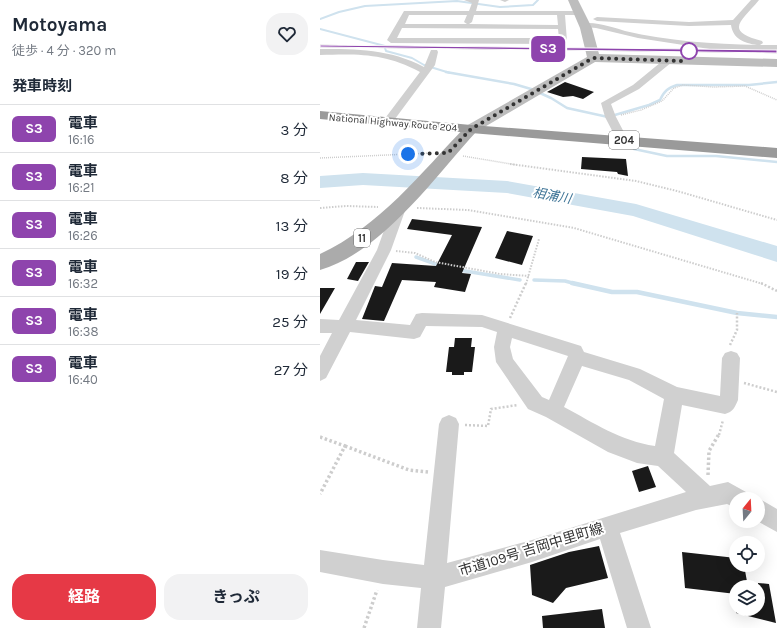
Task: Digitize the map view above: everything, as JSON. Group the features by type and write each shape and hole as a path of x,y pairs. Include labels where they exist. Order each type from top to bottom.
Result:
{"highway":[{"name":"National Highway Route 204","path":"320,115 471,129 777,153"}],"main road":[{"name":"11","path":"320,263 366,235 399,208 471,129"}],"street":[{"path":"573,0 583,19 592,45 593,58"},
{"path":"561,13 563,41 391,40 407,13 561,13 583,19 689,24 735,22 755,0"},
{"path":"462,40 476,2"},
{"path":"493,5 513,4"},
{"path":"583,19 596,26 638,36 716,47 777,47"},
{"path":"735,22 739,36 745,40 777,47"},
{"path":"400,26 562,27"},
{"path":"320,52 372,53 391,56 428,68"},
{"path":"388,121 428,68 434,52"},
{"path":"471,129 593,58 777,64"},
{"path":"610,115 606,102 636,87 669,60"},
{"name":"204","path":"610,115 622,140"},
{"path":"320,373 384,250 399,208"},
{"path":"320,326 344,326 414,332 422,319 482,321 575,351 576,357 553,411"},
{"path":"506,329 502,347 505,362 535,403 553,411 615,445 637,453 662,457 707,497"},
{"path":"576,357 634,374 674,395 725,406 729,400 731,358"},
{"path":"662,457 674,395"},
{"path":"429,628 449,424"},
{"name":"市道109号 吉岡中里町線","path":"320,561 383,572 435,578 532,551 607,526 707,497 729,494"},
{"path":"765,513 777,521"},
{"path":"607,526 639,628"}],"path":[{"path":"610,115 641,110 662,101 674,88 683,85 744,86 777,100"},
{"path":"320,158 448,153 495,163 616,178 671,190 777,220"},
{"path":"320,208 346,206 468,210 574,228 758,281 777,291"},
{"path":"506,329 529,276 539,239"},
{"path":"384,250 415,253 436,262 500,274 529,276"},
{"path":"731,358 730,344 737,330 737,313"},
{"path":"730,380 777,392"},
{"path":"449,424 488,426 490,409 535,403"},
{"path":"707,497 709,451 720,433 725,406"},
{"path":"320,437 409,470 443,474"},
{"path":"320,494 345,446"},
{"path":"364,628 383,572"}],"building":[{"path":"565,82 594,92 583,99 573,96 563,97 547,92"},
{"path":"582,157 626,159 628,176 618,174 617,172 581,169"},
{"path":"412,219 482,227 462,273 471,274 465,292 434,287 436,282 402,280 384,321 362,319 375,286 382,287 392,263 436,266 452,235 407,229"},
{"path":"507,231 533,236 522,265 495,258"},
{"path":"356,262 369,262 358,281 347,279"},
{"path":"320,288 335,288 320,314"},
{"path":"455,338 472,338 471,347 475,347 472,372 464,372 464,375 452,375 452,372 446,372 449,347 454,347"},
{"path":"648,466 656,487 639,492 632,471"},
{"path":"599,546 608,578 566,588 553,603 532,595 530,565 569,552"},
{"path":"682,552 729,557 729,572 745,572 747,580 729,580 729,593 685,588"},
{"path":"765,584 769,584 776,623 748,616 765,616"},
{"path":"602,609 605,628 543,628 542,616"}],"waterway":[{"path":"320,19 339,12 365,6 457,1 500,7 533,5 538,0"},
{"path":"320,29 385,46"},
{"path":"385,48 386,51 412,58 424,65 448,72"},
{"path":"448,72 514,84 531,89 551,98 567,108 608,117 649,105 660,100 667,90 677,85 749,85 777,82"},
{"path":"634,149 667,156 716,156 777,162"},
{"name":"相浦川","path":"320,182 363,179 507,187 636,210 777,254"},
{"path":"416,257 441,266"},
{"path":"459,270 520,280"},
{"path":"534,280 565,281 574,283"},
{"path":"574,283 612,292 637,292 737,313 777,317"}],"railway":[{"path":"320,46 777,52"}],"train":[{"name":"S3","path":"320,46 777,52"}],"route":[{"path":"408,154 448,153 471,129 593,58 683,61 689,51"}]}
